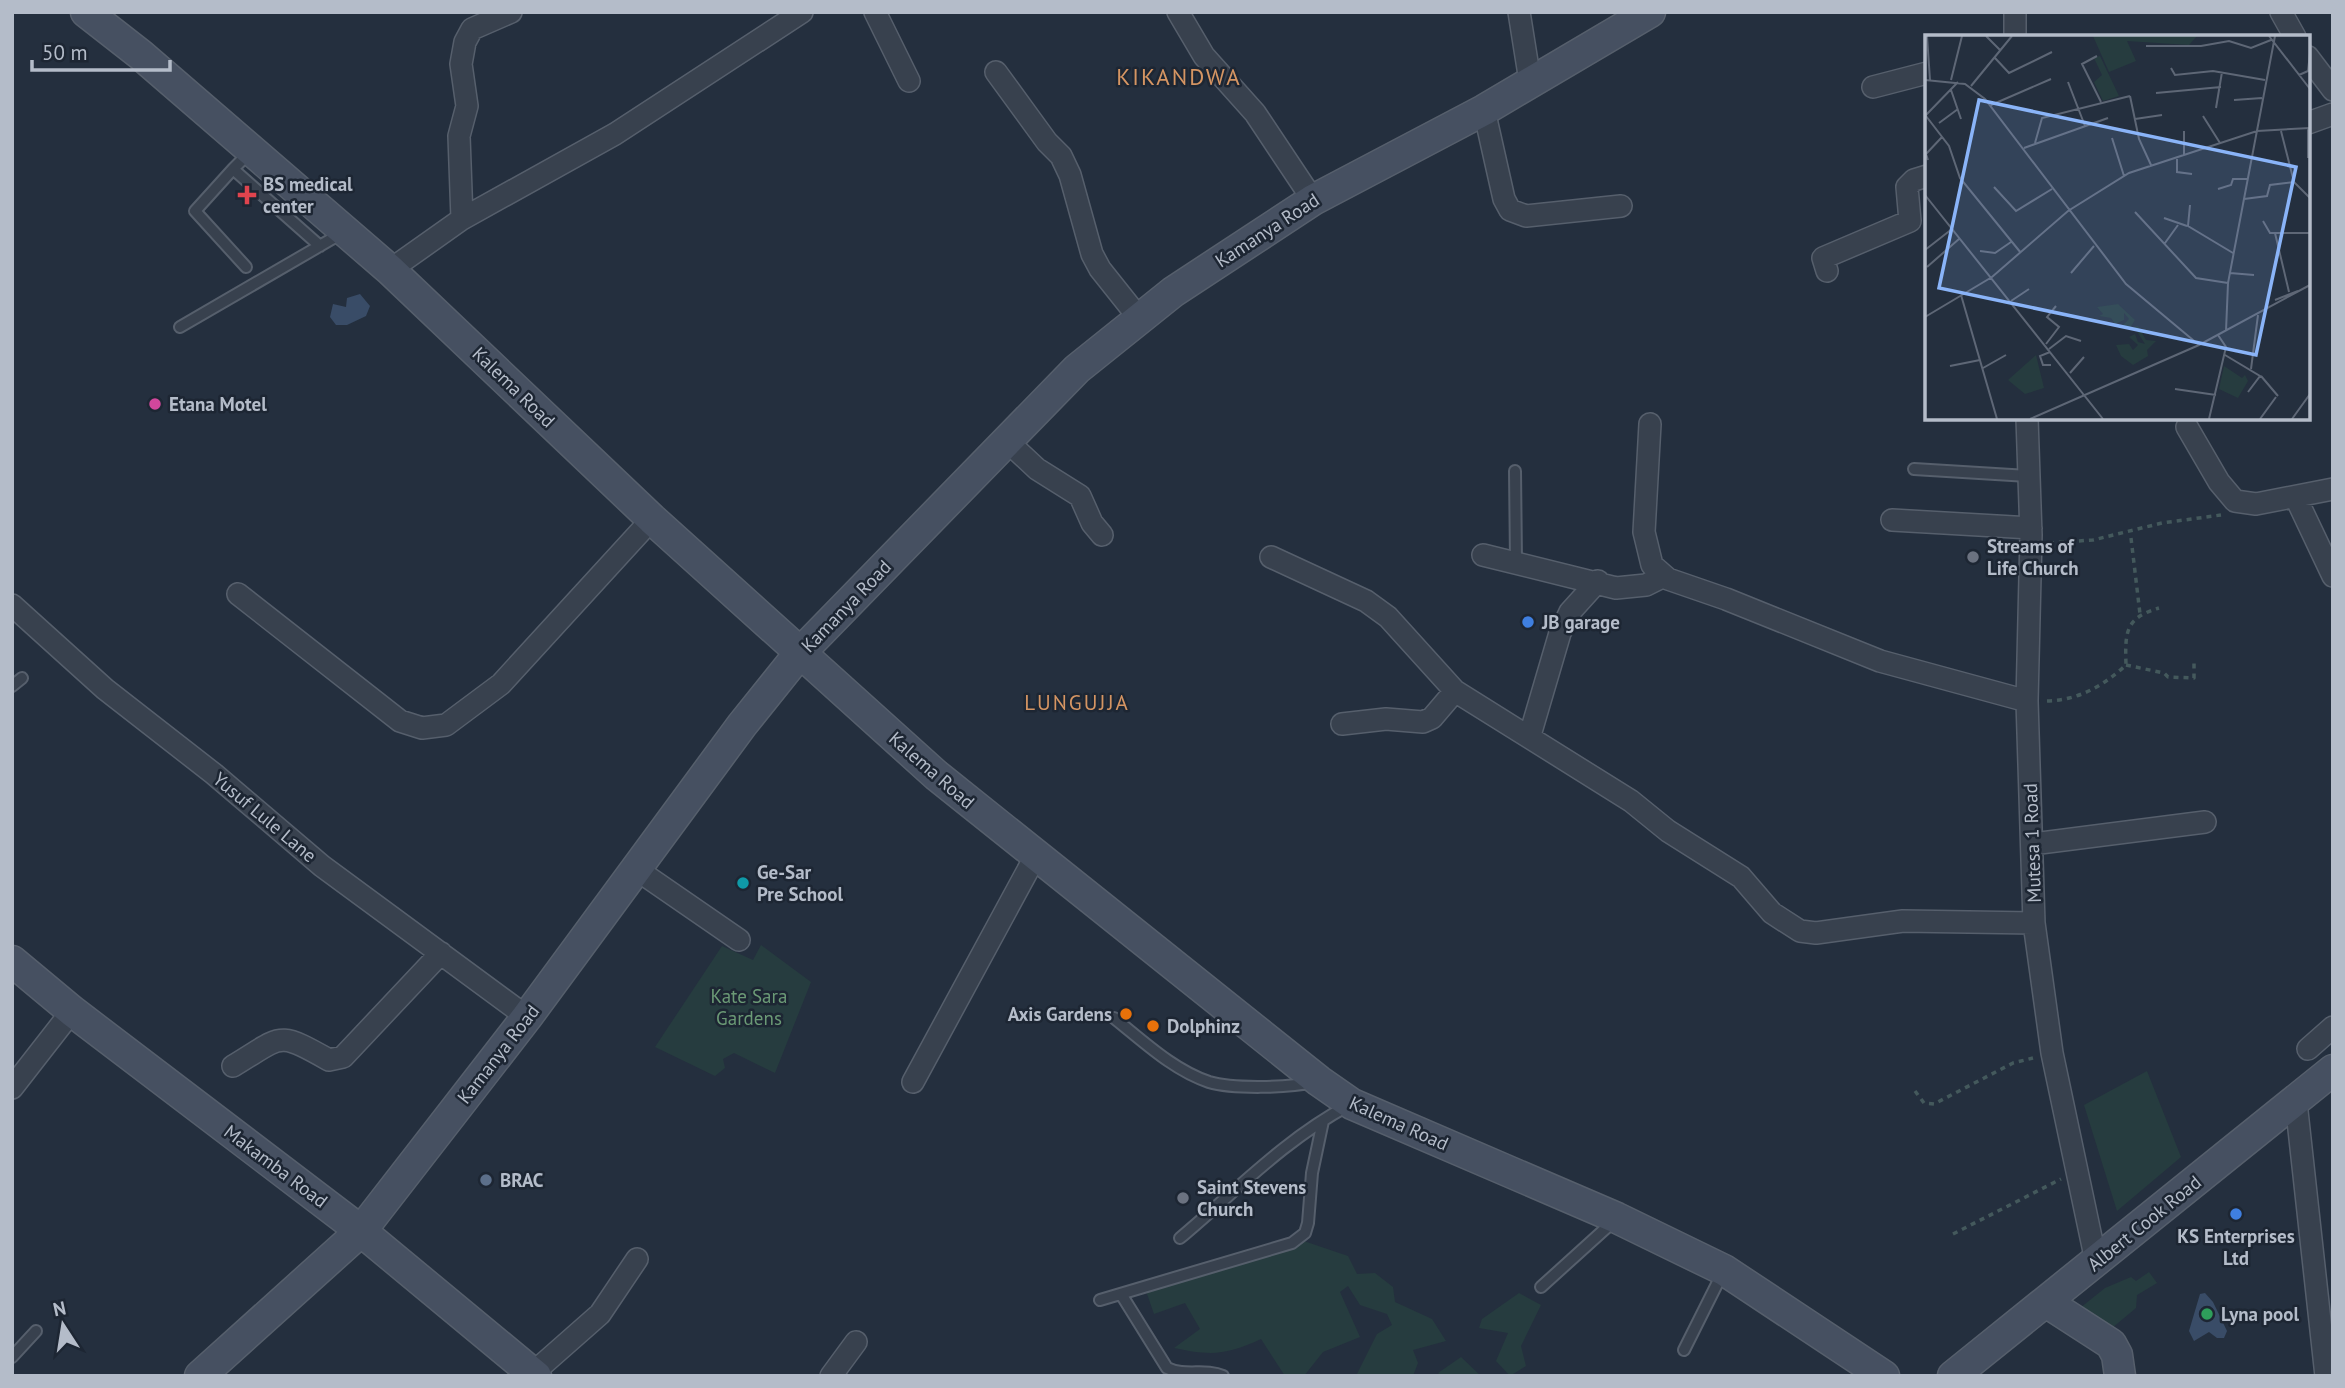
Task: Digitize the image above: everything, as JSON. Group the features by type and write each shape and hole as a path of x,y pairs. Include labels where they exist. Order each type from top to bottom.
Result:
{"street":[{"path":"462,219 459,136 467,106 462,51 472,29 511,12"},
{"path":"875,12 909,81"},
{"path":"1178,12 1204,56 1255,113 1313,200"},
{"path":"1519,12 1531,81"},
{"name":"Kamanya Road","path":"200,1376 361,1231 527,1017 799,654 1077,369 1172,292 1313,200 1484,110 1650,12"},
{"path":"2015,12 2015,35"},
{"path":"2281,12 2294,35"},
{"name":"Kalema Road","path":"94,14 242,160 332,239 390,270 652,519 799,654 1035,857 1319,1081 1352,1104 1617,1218 1724,1270 1785,1317 1870,1374"},
{"path":"390,270 462,219 615,134 790,15"},
{"path":"2310,60 2333,90"},
{"path":"996,72 1047,142 1061,156 1070,175 1092,254 1100,269 1139,318"},
{"path":"1873,87 1925,74"},
{"path":"1484,110 1504,198 1510,210 1526,216 1621,206"},
{"path":"2310,122 2333,114"},
{"path":"1827,271 1823,258 1910,221 1907,187 1914,180 1925,177"},
{"name":"Mutesa 1 Road","path":"2027,420 2031,531 2027,701 2034,923 2052,1053 2096,1261"},
{"path":"1650,424 1644,532 1653,565 1664,576 1880,661 2027,701"},
{"path":"2187,427 2231,498 2256,505 2333,489"},
{"path":"1007,441 1037,469 1080,496 1092,523 1102,535"},
{"path":"2296,498 2333,576"},
{"path":"238,594 400,721 431,729 446,725 501,684 652,519"},
{"path":"1892,520 2031,531"},
{"path":"1483,555 1628,588 1646,585 1664,576"},
{"path":"1271,557 1366,601 1388,617 1455,691 1530,735 1741,877 1772,913 1800,931 1816,933 1903,921 2034,923"},
{"path":"1530,735 1560,633 1570,612 1598,581"},
{"name":"Yusuf Lule Lane","path":"12,605 105,689 214,774 322,866 527,1017"},
{"path":"1342,724 1386,719 1423,722 1432,718 1455,691"},
{"path":"2032,844 2205,822"},
{"path":"913,1082 1035,857"},
{"path":"636,869 738,940"},
{"path":"233,1066 278,1039 293,1040 329,1060 343,1057 441,953"},
{"name":"Makamba Road","path":"12,961 72,1011 361,1231 535,1374"},
{"path":"12,1088 72,1011"},
{"path":"2308,1049 2333,1027"},
{"name":"Albert Cook Road","path":"1954,1376 2333,1070"},
{"path":"2296,1102 2326,1376"},
{"path":"535,1374 600,1314 637,1258"},
{"path":"2046,1302 2111,1344 2117,1355 2120,1376"},
{"path":"831,1376 856,1342"}],"lane":[{"path":"242,160 195,211 246,267"},
{"path":"180,327 332,239"},
{"path":"1914,469 2028,475"},
{"path":"1515,471 1516,561"},
{"path":"12,686 22,678"},
{"path":"1114,1018 1172,1063 1211,1082 1277,1086 1319,1081"},
{"path":"1180,1238 1224,1201 1262,1163 1352,1104"},
{"path":"1100,1300 1292,1244 1308,1223 1312,1173 1323,1121"},
{"path":"1541,1287 1617,1218"},
{"path":"1684,1350 1724,1270"},
{"path":"1121,1294 1167,1368 1178,1373 1214,1372 1223,1376"},
{"path":"1785,1317 1870,1374"},
{"path":"1785,1317 1808,1333"},
{"path":"12,1357 36,1331"}],"path":[{"path":"2031,531 2053,544 2093,540 2162,523 2229,514 2256,505"},
{"path":"2132,538 2140,614"},
{"path":"2027,701 2070,700 2113,677 2126,665 2127,629 2140,614 2159,608"},
{"path":"2126,665 2164,673 2168,677 2194,678 2194,662"},
{"path":"1915,1091 1924,1103 1934,1104 2013,1063 2052,1053"},
{"path":"1953,1234 2079,1171"}],"green space":[{"name":"Kate Sara Gardens","path":"761,945 811,982 775,1073 734,1053 723,1059 725,1068 715,1076 655,1047 722,946 753,960"},
{"path":"2147,1071 2181,1157 2117,1211 2084,1105"},
{"path":"1292,1237 1348,1256 1357,1274 1375,1273 1393,1287 1395,1302 1432,1319 1446,1341 1413,1350 1418,1363 1413,1376 1356,1376 1377,1334 1392,1325 1387,1314 1360,1305 1348,1286 1340,1292 1360,1337 1323,1352 1304,1376 1285,1376 1261,1339 1219,1352 1174,1348 1200,1329 1185,1303 1154,1314 1145,1288"},
{"path":"2149,1272 2157,1283 2137,1295 2136,1308 2112,1328 2075,1312 2105,1288 2131,1277 2136,1281"},
{"path":"1519,1293 1541,1305 1521,1346 1526,1366 1510,1376 1496,1361 1508,1333 1479,1328 1482,1319"},
{"path":"1461,1357 1481,1376 1441,1376 1438,1373"}],"water":[{"path":"360,294 370,306 366,316 347,325 336,325 330,317 333,304 346,307 347,298"},
{"name":"Lyna pool","path":"2205,1293 2213,1302 2227,1331 2224,1338 2217,1338 2209,1332 2194,1341 2189,1331 2200,1294"}],"place":[{"name":"BS medical center","path":"247,195"},
{"name":"Etana Motel","path":"155,404"},
{"name":"Streams of Life Church","path":"1973,557"},
{"name":"JB garage","path":"1528,622"},
{"name":"Ge-Sar Pre School","path":"743,883"},
{"name":"Axis Gardens","path":"1126,1014"},
{"name":"Dolphinz","path":"1153,1026"},
{"name":"BRAC","path":"486,1180"},
{"name":"Saint Stevens Church","path":"1183,1198"},
{"name":"KS Enterprises Ltd","path":"2236,1214"},
{"name":"Lyna pool","path":"2207,1314"}],"district":[{"name":"KIKANDWA","path":"1179,76"},
{"name":"LUNGUJJA","path":"1077,702"}]}
